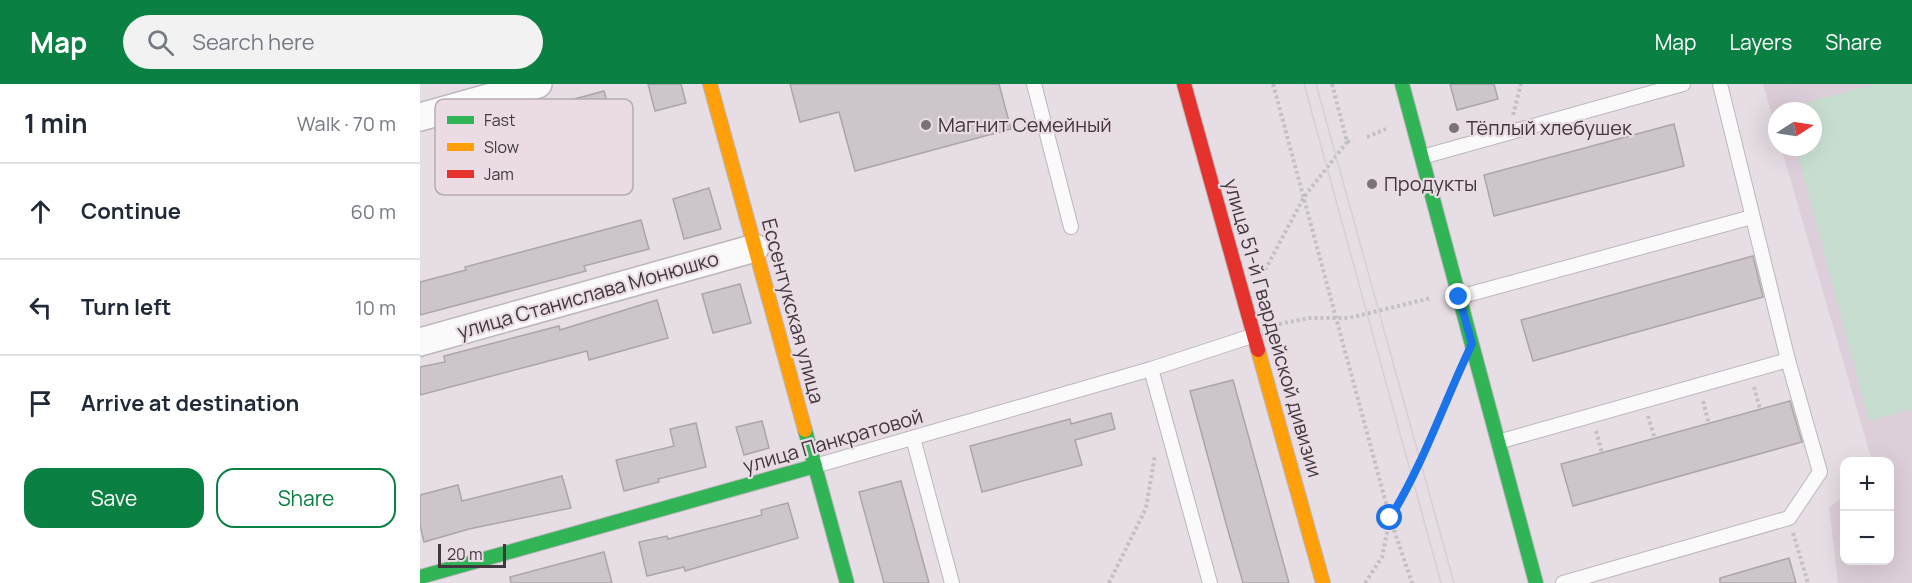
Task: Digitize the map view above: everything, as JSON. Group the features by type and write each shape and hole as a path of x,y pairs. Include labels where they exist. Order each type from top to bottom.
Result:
{"main road":[{"name":"Ессентукская улица","path":"710,84 848,583"},
{"name":"улица 51-й Гвардейской дивизии","path":"1184,84 1323,583"},
{"path":"1402,84 1536,583"},
{"name":"улица Панкратовой","path":"420,577 815,466"}],"street":[{"path":"484,99 538,84"},
{"path":"420,117 435,113"},
{"name":"улица Станислава Монюшко","path":"420,342 755,248"}],"lane":[{"path":"1034,84 1071,227"},
{"path":"1422,157 1683,84"},
{"path":"1563,583 1789,518 1820,472 1788,360 1720,84"},
{"path":"1458,293 1752,217"},
{"name":"улица Панкратовой","path":"815,466 1151,369 1254,332"},
{"path":"1498,442 1788,360"},
{"path":"1151,369 1210,583"},
{"path":"913,438 952,583"}],"path":[{"path":"1273,84 1390,518 1412,583"},
{"path":"1332,84 1347,142"},
{"path":"1508,133 1521,84"},
{"path":"1245,301 1281,245 1304,197 1347,142 1353,140"},
{"path":"1254,332 1310,318 1358,316 1458,293"},
{"path":"1365,583 1382,557 1390,518 1413,480 1442,405 1472,344"},
{"path":"1109,583 1146,507 1162,413"},
{"path":"1789,518 1808,583"}],"shaded area":[{"path":"1763,84 1912,84 1912,583 1838,583 1829,508 1840,498 1840,565 1894,565 1894,457 1871,457 1784,156 1822,156 1822,102 1768,102"}],"green space":[{"path":"1876,84 1912,84 1912,409 1869,421 1798,156 1822,156 1822,102 1808,102"}],"building":[{"path":"648,84 681,84 686,103 655,111"},
{"name":"Магнит Семейный","path":"790,84 999,84 1011,129 855,171 839,112 800,122"},
{"path":"1450,84 1494,84 1498,99 1457,110"},
{"path":"604,91 606,99 575,99"},
{"path":"1674,124 1684,166 1494,216 1484,175"},
{"path":"709,188 721,229 684,239 673,199"},
{"path":"641,220 649,249 584,266 586,271 420,315 420,282 466,270 465,267"},
{"path":"1753,256 1763,297 1533,361 1521,320"},
{"path":"740,284 751,323 713,333 702,294"},
{"path":"657,300 668,338 589,360 587,351 420,395 420,367 445,362 444,356 559,326 560,330"},
{"path":"1233,380 1289,583 1243,583 1227,527 1190,391"},
{"path":"1790,401 1802,442 1573,506 1561,464"},
{"path":"1111,413 1115,429 1075,440 1082,465 982,492 970,446 1070,419 1071,424"},
{"path":"762,421 769,448 744,455 736,427"},
{"path":"696,423 706,467 658,479 659,482 624,491 616,460 674,446 670,429"},
{"path":"562,476 571,508 469,529 424,542 420,525 420,495 458,485 462,501"},
{"path":"901,481 929,583 884,583 859,492"},
{"path":"788,503 798,538 685,571 684,567 647,576 639,542 667,536 668,539 762,515 761,510"},
{"path":"604,552 612,583 511,583 510,577"},
{"path":"1789,558 1796,583 1720,583 1720,578"}],"tram line":[{"path":"1304,84 1441,583"},
{"path":"1316,84 1454,583"}],"traffic: fast":[{"path":"1402,84 1536,583"},
{"path":"805,430 847,583"},
{"path":"420,577 815,466"}],"traffic: slow":[{"path":"710,84 805,430"},
{"path":"1258,350 1323,583"}],"traffic: jam":[{"path":"1184,84 1258,350"}],"place":[{"name":"Магнит Семейный","path":"926,125"},
{"name":"Тёплый хлебушек","path":"1454,128"},
{"name":"Продукты","path":"1372,184"}],"route":[{"path":"1390,518 1413,480 1442,405 1472,344 1459,297"}]}
